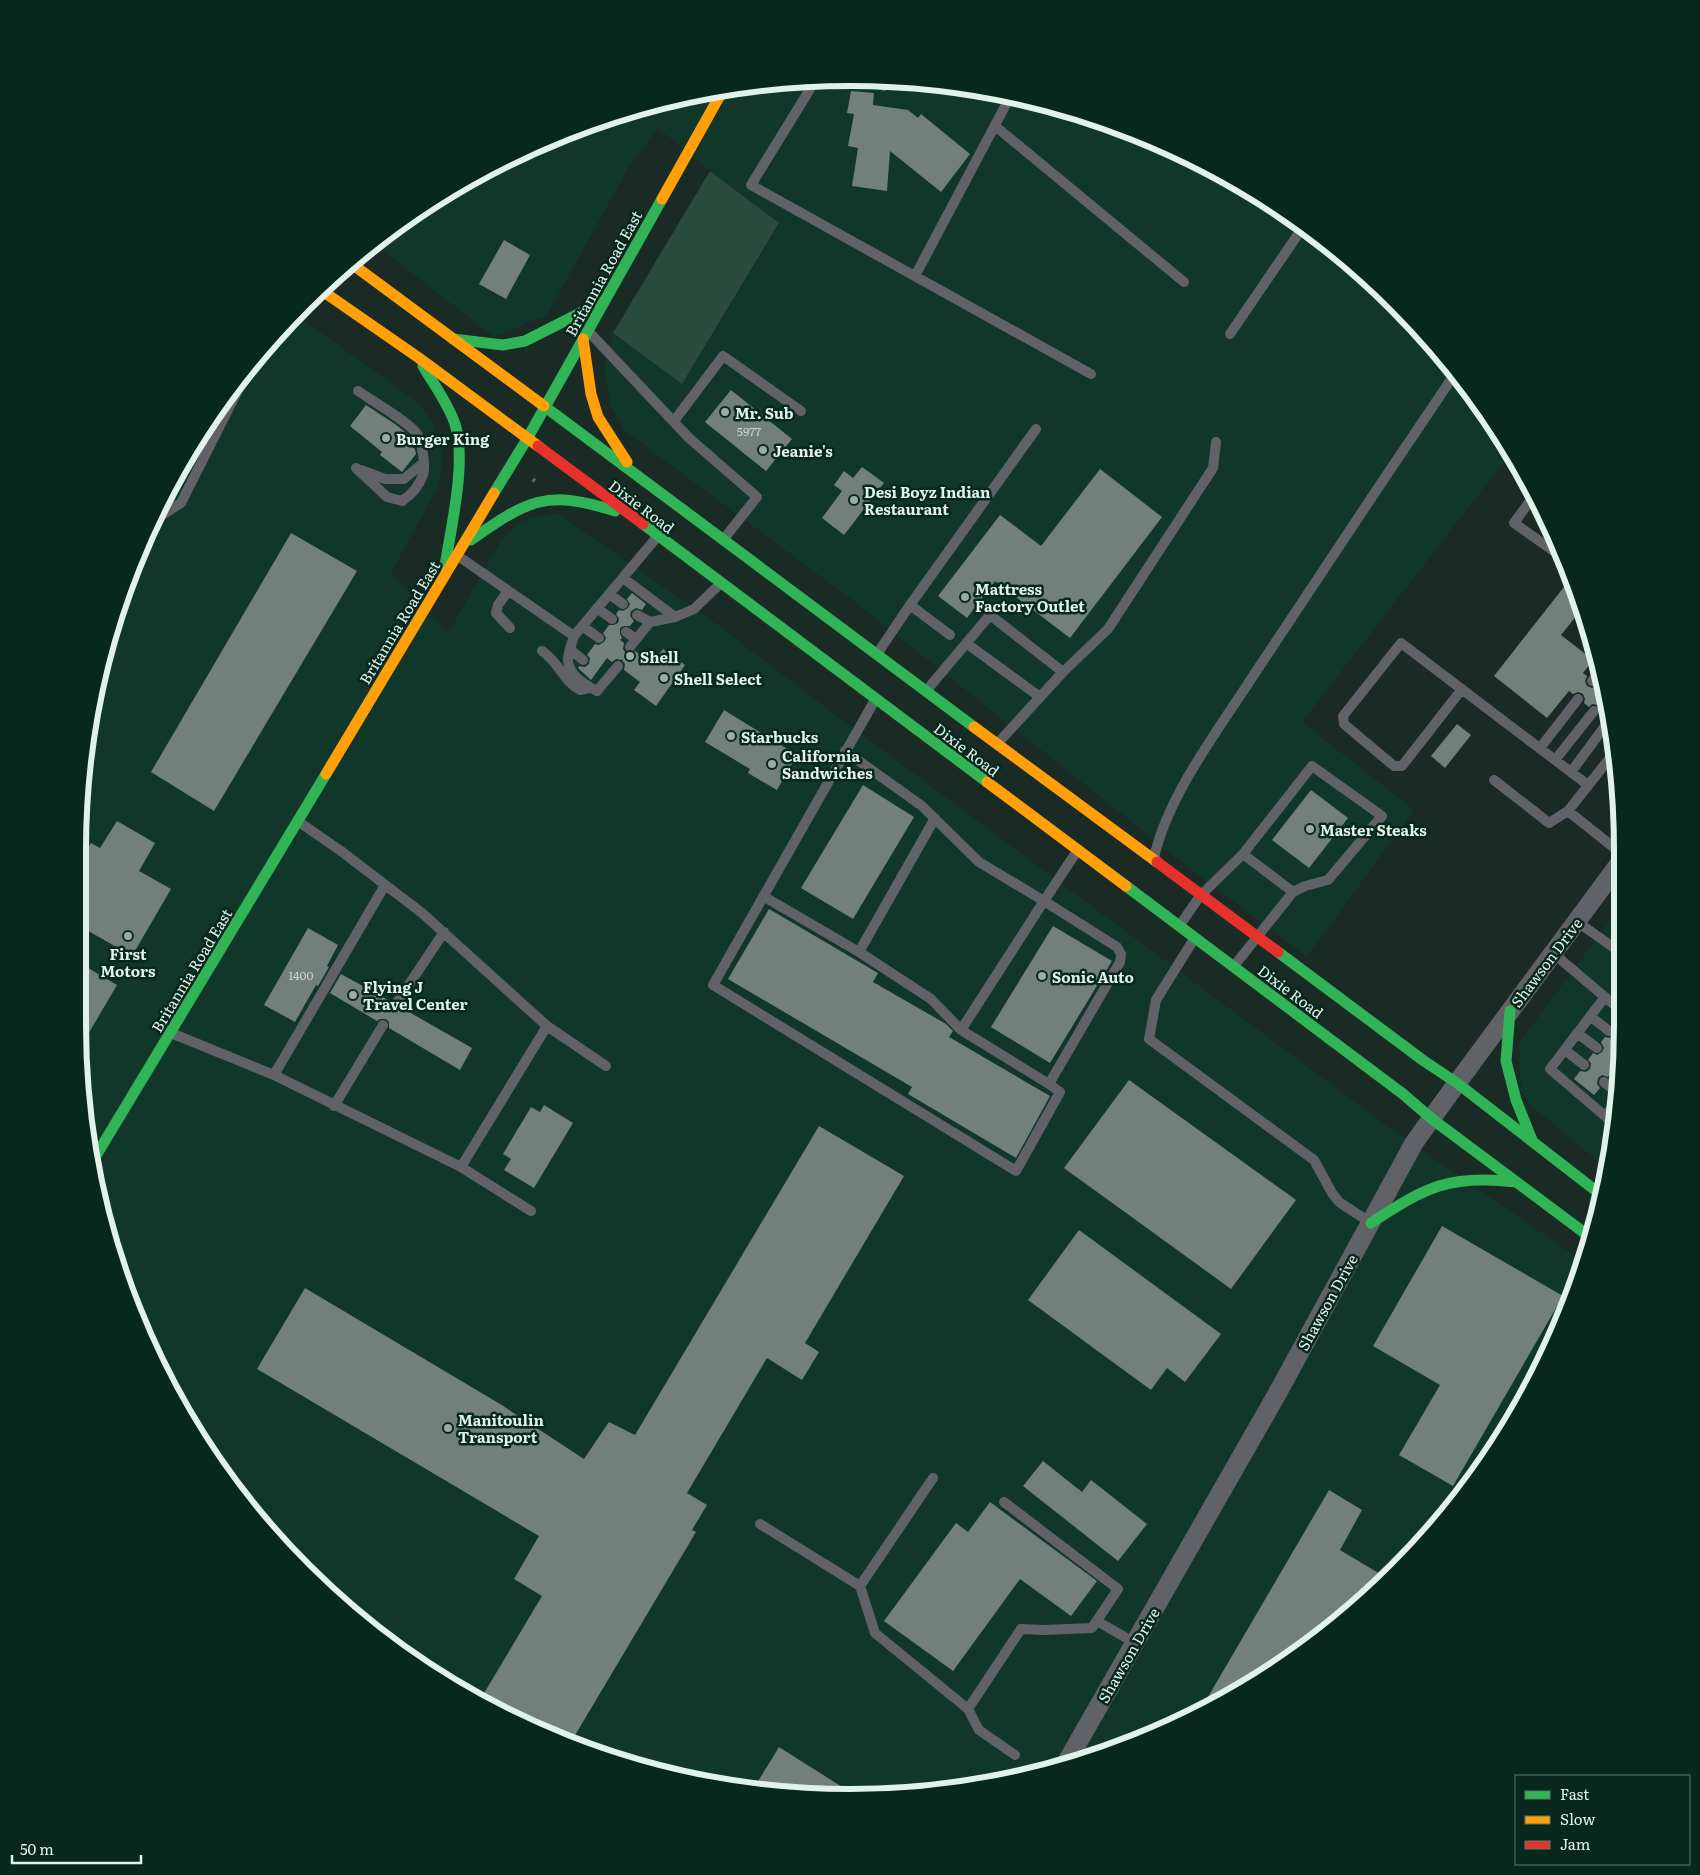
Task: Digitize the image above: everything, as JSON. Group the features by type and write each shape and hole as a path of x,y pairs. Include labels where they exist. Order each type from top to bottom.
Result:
{"main road":[{"name":"Britannia Road East","path":"97,1150 298,821 527,438 718,98"},
{"name":"Dixie Road","path":"357,267 1200,896 1456,1083 1595,1190"},
{"name":"Dixie Road","path":"327,294 527,438 1403,1094 1432,1119 1585,1233"},
{"path":"451,338 502,345 526,341 604,301"},
{"path":"585,335 590,394 598,418 636,476"},
{"path":"418,358 455,424 459,443 444,577"},
{"path":"463,545 518,508 543,500 573,500 628,514"},
{"path":"1510,1011 1506,1061 1516,1100 1532,1142"},
{"path":"1371,1223 1428,1188 1444,1182 1468,1178 1499,1179 1516,1182"}],"street":[{"name":"Shawson Drive","path":"1071,1756 1277,1394 1414,1144 1456,1083 1614,871"}],"lane":[{"path":"811,88 751,186 1091,374"},
{"path":"915,276 1006,103"},
{"path":"995,126 1184,282"},
{"path":"1230,334 1299,233"},
{"path":"585,335 674,421 689,438 757,497 723,540"},
{"path":"674,421 723,356 801,411"},
{"path":"1154,861 1158,840 1180,789 1349,530 1451,379"},
{"path":"358,391 417,433 422,446 424,474 411,496 402,501 386,497 356,468 385,479 404,479 423,463"},
{"path":"164,514 181,503 232,402"},
{"path":"877,655 910,605 1036,429"},
{"path":"996,744 1063,672 1108,630 1213,468 1216,442"},
{"path":"1529,502 1514,523 1552,550"},
{"path":"618,666 597,691 589,688 570,670 568,659 574,636 658,536"},
{"path":"457,556 574,636"},
{"path":"623,578 675,617"},
{"path":"626,632 633,643 650,622 675,617 694,609 721,583"},
{"path":"508,591 498,605 496,613 510,628"},
{"path":"609,594 623,604"},
{"path":"910,605 950,635"},
{"path":"597,608 612,619"},
{"path":"638,615 650,622"},
{"path":"926,691 990,615 1063,672"},
{"path":"582,626 599,638"},
{"path":"966,643 1040,697"},
{"path":"1462,689 1402,766 1394,766 1344,724 1343,716 1401,643 1462,689 1540,748 1588,785"},
{"path":"570,650 583,660"},
{"path":"542,651 552,658 572,685 580,690 589,688"},
{"path":"597,673 606,680"},
{"path":"763,896 859,952 931,999 961,1030 1060,1092 1016,1170 713,985 763,896 846,751 875,699"},
{"path":"1540,748 1578,699"},
{"path":"1555,760 1594,711"},
{"path":"1571,772 1603,728"},
{"path":"846,751 922,806 979,862 1117,947 1121,954 1120,962 1050,1084"},
{"path":"1494,780 1549,823 1568,811 1608,760"},
{"path":"1179,926 1200,896 1243,854 1312,766 1382,816 1328,880 1305,886 1293,892 1233,967"},
{"path":"1568,811 1614,848"},
{"path":"859,952 935,818"},
{"path":"298,821 386,885 444,932 547,1026 606,1066"},
{"path":"961,1030 1078,850"},
{"path":"1243,854 1293,892"},
{"path":"274,1075 386,885"},
{"path":"1576,921 1614,948"},
{"path":"396,1004 444,932"},
{"path":"1195,938 1156,1000 1150,1039 1314,1160 1339,1202 1371,1223"},
{"path":"1553,953 1614,1005"},
{"path":"1604,997 1550,1069 1608,1119"},
{"path":"1590,1016 1609,1031"},
{"path":"334,1106 383,1025"},
{"path":"460,1167 547,1026"},
{"path":"170,1032 274,1075 460,1167 531,1211"},
{"path":"1577,1033 1597,1048"},
{"path":"1565,1050 1584,1066"},
{"path":"1604,1082 1611,1088"},
{"path":"1605,1116 1608,1111"},
{"path":"860,1586 933,1478"},
{"path":"968,1710 1021,1629 1092,1628 1118,1589 1004,1502"},
{"path":"760,1524 860,1586 875,1633 968,1710 979,1730 1015,1755"},
{"path":"1097,1621 1135,1643"}],"shaded area":[{"path":"850,86 900,88 950,93 1048,112 1142,144 1188,165 1274,215 1315,244 1354,276 1424,346 1456,385 1506,459 1302,722 1414,810 1307,957 1193,871 867,611 624,430 610,404 604,368 613,333 682,384 779,224 658,128 630,165 547,315 494,337 380,248 426,215 512,165 558,144 652,112 750,93 800,88"},
{"path":"710,171 779,223 682,384 613,333"},
{"path":"302,319 416,401 432,421 440,440 442,459 439,485 391,573 448,633 502,540 517,524 536,516 558,514 714,622 838,717 1395,1132 1577,1257 1556,1317 1535,1363 1485,1449 1456,1490 1424,1529 1354,1599 1315,1631 1274,1660 1188,1710 1142,1731 1095,1748 1048,1763 999,1774 950,1782 900,1787 850,1789 800,1787 750,1782 701,1774 652,1763 605,1748 558,1731 512,1710 426,1660 385,1631 346,1599 276,1529 244,1490 215,1449 165,1363 144,1317 112,1223 93,1125 88,1075 86,1025 86,850 88,800 93,750 112,652 144,558 165,512 215,426 244,385"},
{"path":"1614,915 1612,1075 1601,1163 1532,1107 1521,1091 1519,1043"}],"building":[{"path":"851,91 874,93 873,105 908,110 918,118 921,114 970,154 941,192 890,151 887,191 852,186 858,148 848,146 854,114 847,113"},
{"path":"504,240 530,255 506,299 479,284"},
{"path":"731,390 792,439 766,471 705,422"},
{"name":"Burger King","path":"366,405 410,436 405,442 415,449 416,454 402,472 380,455 382,452 350,426"},
{"path":"862,467 884,483 844,535 822,518 842,491 834,485 844,471 853,478"},
{"path":"1100,469 1162,517 1070,638 995,581 967,618 938,596 1000,515 1041,546"},
{"path":"291,533 357,571 214,811 151,772"},
{"path":"1566,585 1576,616 1561,635 1589,657 1591,663 1583,673 1587,676 1585,681 1587,686 1592,688 1596,686 1600,708 1598,705 1592,704 1589,707 1584,703 1583,694 1578,692 1573,694 1569,691 1547,718 1494,676"},
{"path":"632,593 646,604 642,610 636,608 631,611 630,616 634,621 630,626 620,628 622,638 620,640 624,643 623,649 625,652 629,654 635,651 652,663 663,649 685,665 656,706 634,690 640,682 624,670 625,664 622,660 616,659 612,662 607,658 591,680 578,668 579,666 585,667 589,664 590,658 587,655 595,644 599,645 604,642 606,638 603,633 609,625 618,623 619,619 616,614 619,610 623,611 628,608 630,604 627,599"},
{"path":"724,710 797,755 777,790 748,773 750,769 705,742"},
{"path":"1457,724 1471,735 1445,768 1431,756"},
{"path":"863,785 914,817 853,919 801,888"},
{"name":"Master Steaks","path":"1311,790 1348,818 1309,868 1272,840"},
{"path":"117,821 155,843 139,871 171,889 132,956 86,930 86,847 88,848 91,843 100,848"},
{"path":"769,909 878,973 873,982 946,1024 953,1031 949,1037 1050,1096 1016,1158 908,1094 912,1087 728,979"},
{"path":"1053,926 1112,961 1050,1063 991,1027"},
{"path":"308,928 338,945 327,966 329,967 318,986 316,985 295,1022 264,1005"},
{"path":"86,967 117,985 86,1037"},
{"path":"341,974 390,1001 390,1007 393,1010 402,1008 472,1048 460,1070 389,1028 389,1022 386,1019 377,1021 330,993"},
{"path":"1614,1036 1612,1071 1608,1077 1602,1075 1598,1078 1597,1084 1600,1088 1594,1095 1574,1079 1580,1071 1586,1072 1590,1069 1591,1063 1588,1060 1593,1053 1597,1055 1602,1052 1604,1048 1601,1042 1605,1037 1611,1038"},
{"path":"1129,1080 1296,1200 1231,1289 1064,1168"},
{"path":"544,1105 573,1123 534,1188 504,1170 511,1159 503,1154 531,1107 540,1112"},
{"name":"Manitoulin Transport","path":"819,1126 904,1176 805,1343 819,1352 802,1380 767,1358 687,1493 707,1505 692,1530 696,1532 574,1737 512,1710 483,1694 542,1596 514,1579 539,1536 257,1369 305,1288 500,1404 584,1459 609,1422 635,1435"},
{"path":"1442,1226 1563,1296 1453,1486 1399,1455 1440,1385 1373,1346"},
{"path":"1079,1230 1221,1334 1185,1382 1167,1368 1151,1390 1028,1300"},
{"path":"1043,1461 1082,1492 1091,1480 1147,1524 1118,1561 1023,1486"},
{"path":"1329,1490 1362,1510 1340,1550 1380,1574 1315,1631 1274,1660 1206,1700"},
{"path":"990,1502 1097,1581 1071,1616 1020,1579 953,1671 884,1621 956,1523 968,1532"},
{"path":"779,1747 845,1789 800,1787 757,1783"}],"traffic: fast":[{"path":"494,493 527,439 662,199"},
{"path":"453,339 503,345 525,341 604,301"},
{"path":"423,366 449,409 458,439 459,475 445,566"},
{"path":"544,406 974,727"},
{"path":"471,540 523,507 538,502 554,500 571,501 591,504 615,511"},
{"path":"643,524 987,782"},
{"path":"98,1153 326,774"},
{"path":"1126,886 1585,1233"},
{"path":"1278,952 1424,1061 1457,1083 1595,1190"},
{"path":"1510,1011 1506,1061 1516,1100 1532,1140"},
{"path":"1371,1223 1407,1200 1439,1186 1473,1180 1516,1182"}],"traffic: slow":[{"path":"662,199 718,98"},
{"path":"357,267 544,406"},
{"path":"327,294 419,358 538,446"},
{"path":"583,339 591,394 598,417 627,462"},
{"path":"326,774 494,493"},
{"path":"974,727 1157,862"},
{"path":"987,782 1126,886"}],"traffic: jam":[{"path":"538,446 643,524"},
{"path":"1157,862 1278,952"}],"place":[{"name":"Mr. Sub","path":"725,412"},
{"name":"Burger King","path":"386,438"},
{"name":"Jeanie's","path":"763,450"},
{"name":"Desi Boyz Indian Restaurant","path":"854,500"},
{"name":"Mattress Factory Outlet","path":"965,597"},
{"name":"Shell","path":"630,656"},
{"name":"Shell Select","path":"664,678"},
{"name":"Starbucks","path":"731,736"},
{"name":"California Sandwiches","path":"772,764"},
{"name":"Master Steaks","path":"1310,829"},
{"name":"First Motors","path":"128,936"},
{"name":"Sonic Auto","path":"1042,976"},
{"name":"Flying J Travel Center","path":"353,995"},
{"name":"Manitoulin Transport","path":"448,1428"}]}
